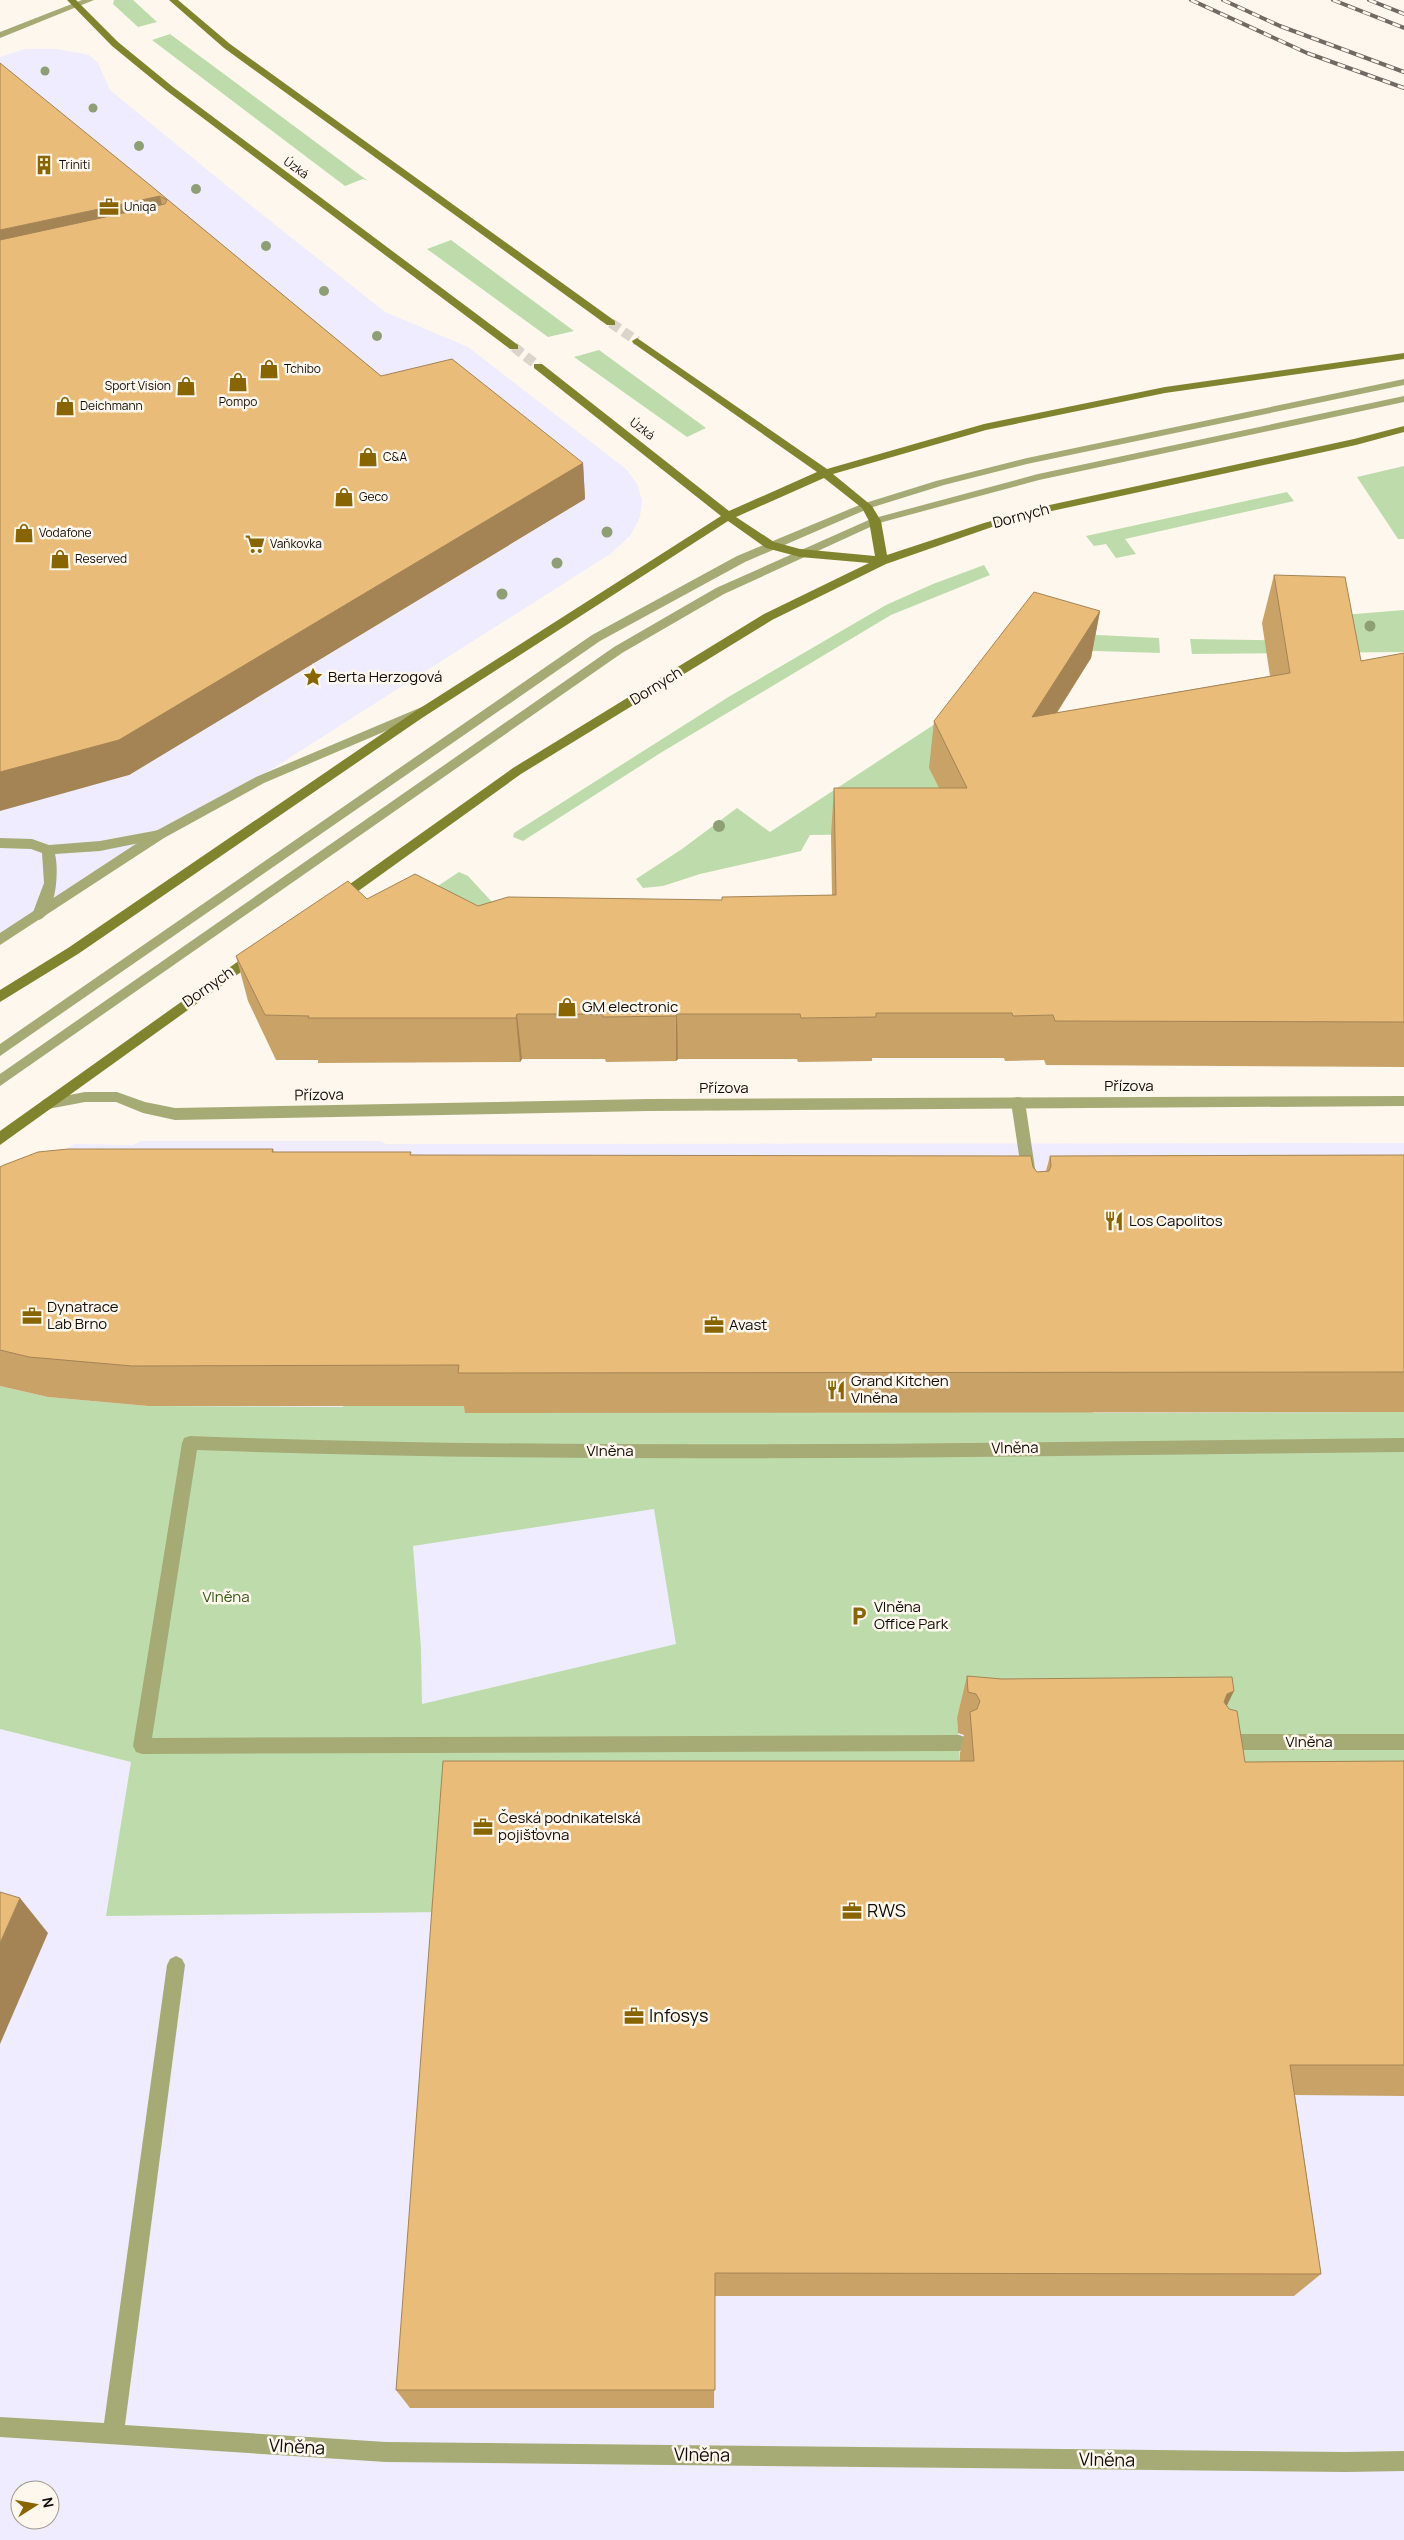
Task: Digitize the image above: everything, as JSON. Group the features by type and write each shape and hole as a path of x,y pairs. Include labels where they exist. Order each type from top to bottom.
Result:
{"main road":[{"path":"173,0 227,46 292,94 611,323"},
{"name":"Úzká","path":"73,3 114,44 170,89 514,347"},
{"path":"637,341 751,423 825,473 866,506 875,521 882,560 800,553 770,546"},
{"path":"0,998 81,945 430,707 728,516 825,473 984,427 1155,392 1404,356"},
{"name":"Úzká","path":"538,366 666,465 728,516 770,546"},
{"name":"Dornych","path":"328,905 408,851 517,771 768,617 882,560 988,525 1045,510 1356,442 1404,429"},
{"name":"Dornych","path":"0,1139 264,948"}],"street":[{"path":"0,35 73,3 90,0"},
{"path":"0,1051 596,638 770,546 866,506 940,483 1026,461 1404,382"},
{"path":"0,1081 618,650 720,591 800,553 875,521 1031,479 1404,400"},
{"path":"0,940 159,835 260,780 430,707"},
{"path":"0,844 32,844 48,850 100,846 159,835"},
{"path":"39,915 51,888 52,868 48,850"},
{"name":"Přízova","path":"48,1104 85,1097 117,1097 143,1107 175,1114 638,1106 1018,1102 1404,1101"},
{"path":"1018,1102 1031,1191"},
{"name":"Vlněna","path":"959,1743 142,1746 190,1443 386,1450 749,1451 1404,1445"},
{"name":"Vlněna","path":"1215,1742 1404,1742"},
{"path":"113,2436 176,1964"},
{"name":"Vlněna","path":"0,2427 113,2436 386,2452 1404,2462"}],"shaded area":[{"path":"25,49 57,49 89,55 98,63 110,90 249,204 385,312 468,347 626,469 637,484 642,500 640,517 630,536 610,554 0,942 0,57"},
{"name":"Vlněna Office Park","path":"141,1141 380,1141 386,1144 1404,1143 1404,2540 0,2540 0,1204 74,1144 133,1145"}],"green space":[{"path":"114,0 133,0 157,22 138,27 113,4"},
{"path":"170,34 368,181 363,179 345,186 152,40"},
{"path":"451,240 574,331 548,337 427,249"},
{"path":"599,350 706,428 687,437 574,357"},
{"path":"1404,466 1404,539 1398,539 1357,477"},
{"path":"1287,492 1294,501 1125,539 1136,554 1116,558 1106,544 1094,546 1086,536"},
{"path":"984,565 990,575 891,615 662,752 523,841 513,837 514,833 730,696 886,605 933,584"},
{"path":"1404,610 1404,652 1192,654 1190,639 1334,641 1343,615"},
{"path":"1017,631 1159,638 1160,653 1063,650 960,833 810,835 801,851 700,874 663,886 643,888 636,879 682,849 737,808 770,832 970,701"},
{"path":"459,872 468,876 492,902 521,926 386,920"},
{"name":"Vlněna","path":"1090,1385 1093,1413 1404,1412 1404,1800 957,1719 963,1801 444,1912 106,1916 131,1762 0,1729 0,1386 48,1397 148,1406 343,1407 344,1405","holes":["654,1509 676,1644 422,1704 421,1648 413,1546"]}],"building":[{"name":"Vaňkovka","path":"0,63 150,185 381,376 452,359 583,463 119,740 0,772 0,240 165,204 167,200 160,196 0,230"},
{"path":"1274,575 1345,577 1361,661 1404,653 1404,1022 1055,1021 1053,1015 1013,1016 1012,1013 876,1013 876,1017 801,1018 800,1014 677,1014 676,1016 603,1017 603,1014 517,1014 516,1018 308,1018 309,1016 265,1015 236,956 348,881 367,899 415,874 478,906 508,897 722,900 722,897 836,895 834,788 967,788 934,721 1034,592 1100,611 1032,717 1290,673"},
{"path":"68,1149 273,1149 272,1152 411,1152 410,1155 1031,1156 1033,1167 1037,1172 1049,1171 1051,1166 1050,1156 1404,1155 1404,1372 458,1373 459,1365 132,1366 29,1357 0,1350 0,1167 38,1152"},
{"path":"967,1676 1002,1679 1232,1677 1234,1691 1227,1694 1224,1702 1229,1709 1237,1711 1245,1762 1404,1761 1404,2065 1290,2065 1321,2274 715,2273 715,2390 396,2390 443,1761 974,1761 970,1712 977,1709 980,1701 976,1694 968,1692"},
{"path":"0,1892 20,1898 0,1943"}],"tunnel":[{"path":"611,323 637,341"},
{"path":"514,347 538,366"}],"railway":[{"path":"1191,0 1307,53 1404,88"},
{"path":"1223,0 1280,26 1404,72"},
{"path":"1333,0 1404,28"},
{"path":"1369,0 1404,14"}],"place":[{"name":"Triniti","path":"44,165"},
{"name":"Uniqa","path":"109,207"},
{"name":"Tchibo","path":"269,369"},
{"name":"Pompo","path":"238,382"},
{"name":"Sport Vision","path":"186,386"},
{"name":"Deichmann","path":"65,406"},
{"name":"C&A","path":"368,457"},
{"name":"Geco","path":"344,497"},
{"name":"Vodafone","path":"24,533"},
{"name":"Vaňkovka","path":"255,544"},
{"name":"Reserved","path":"60,559"},
{"name":"Berta Herzogová","path":"313,677"},
{"name":"GM electronic","path":"567,1007"},
{"name":"Los Capolitos","path":"1114,1221"},
{"name":"Dynatrace Lab Brno","path":"32,1316"},
{"name":"Avast","path":"714,1325"},
{"name":"Grand Kitchen Vlněna","path":"836,1390"},
{"name":"Vlněna Office Park","path":"859,1616"},
{"name":"Česká podnikatelská pojišťovna","path":"483,1827"},
{"name":"RWS","path":"852,1911"},
{"name":"Infosys","path":"634,2016"}]}
